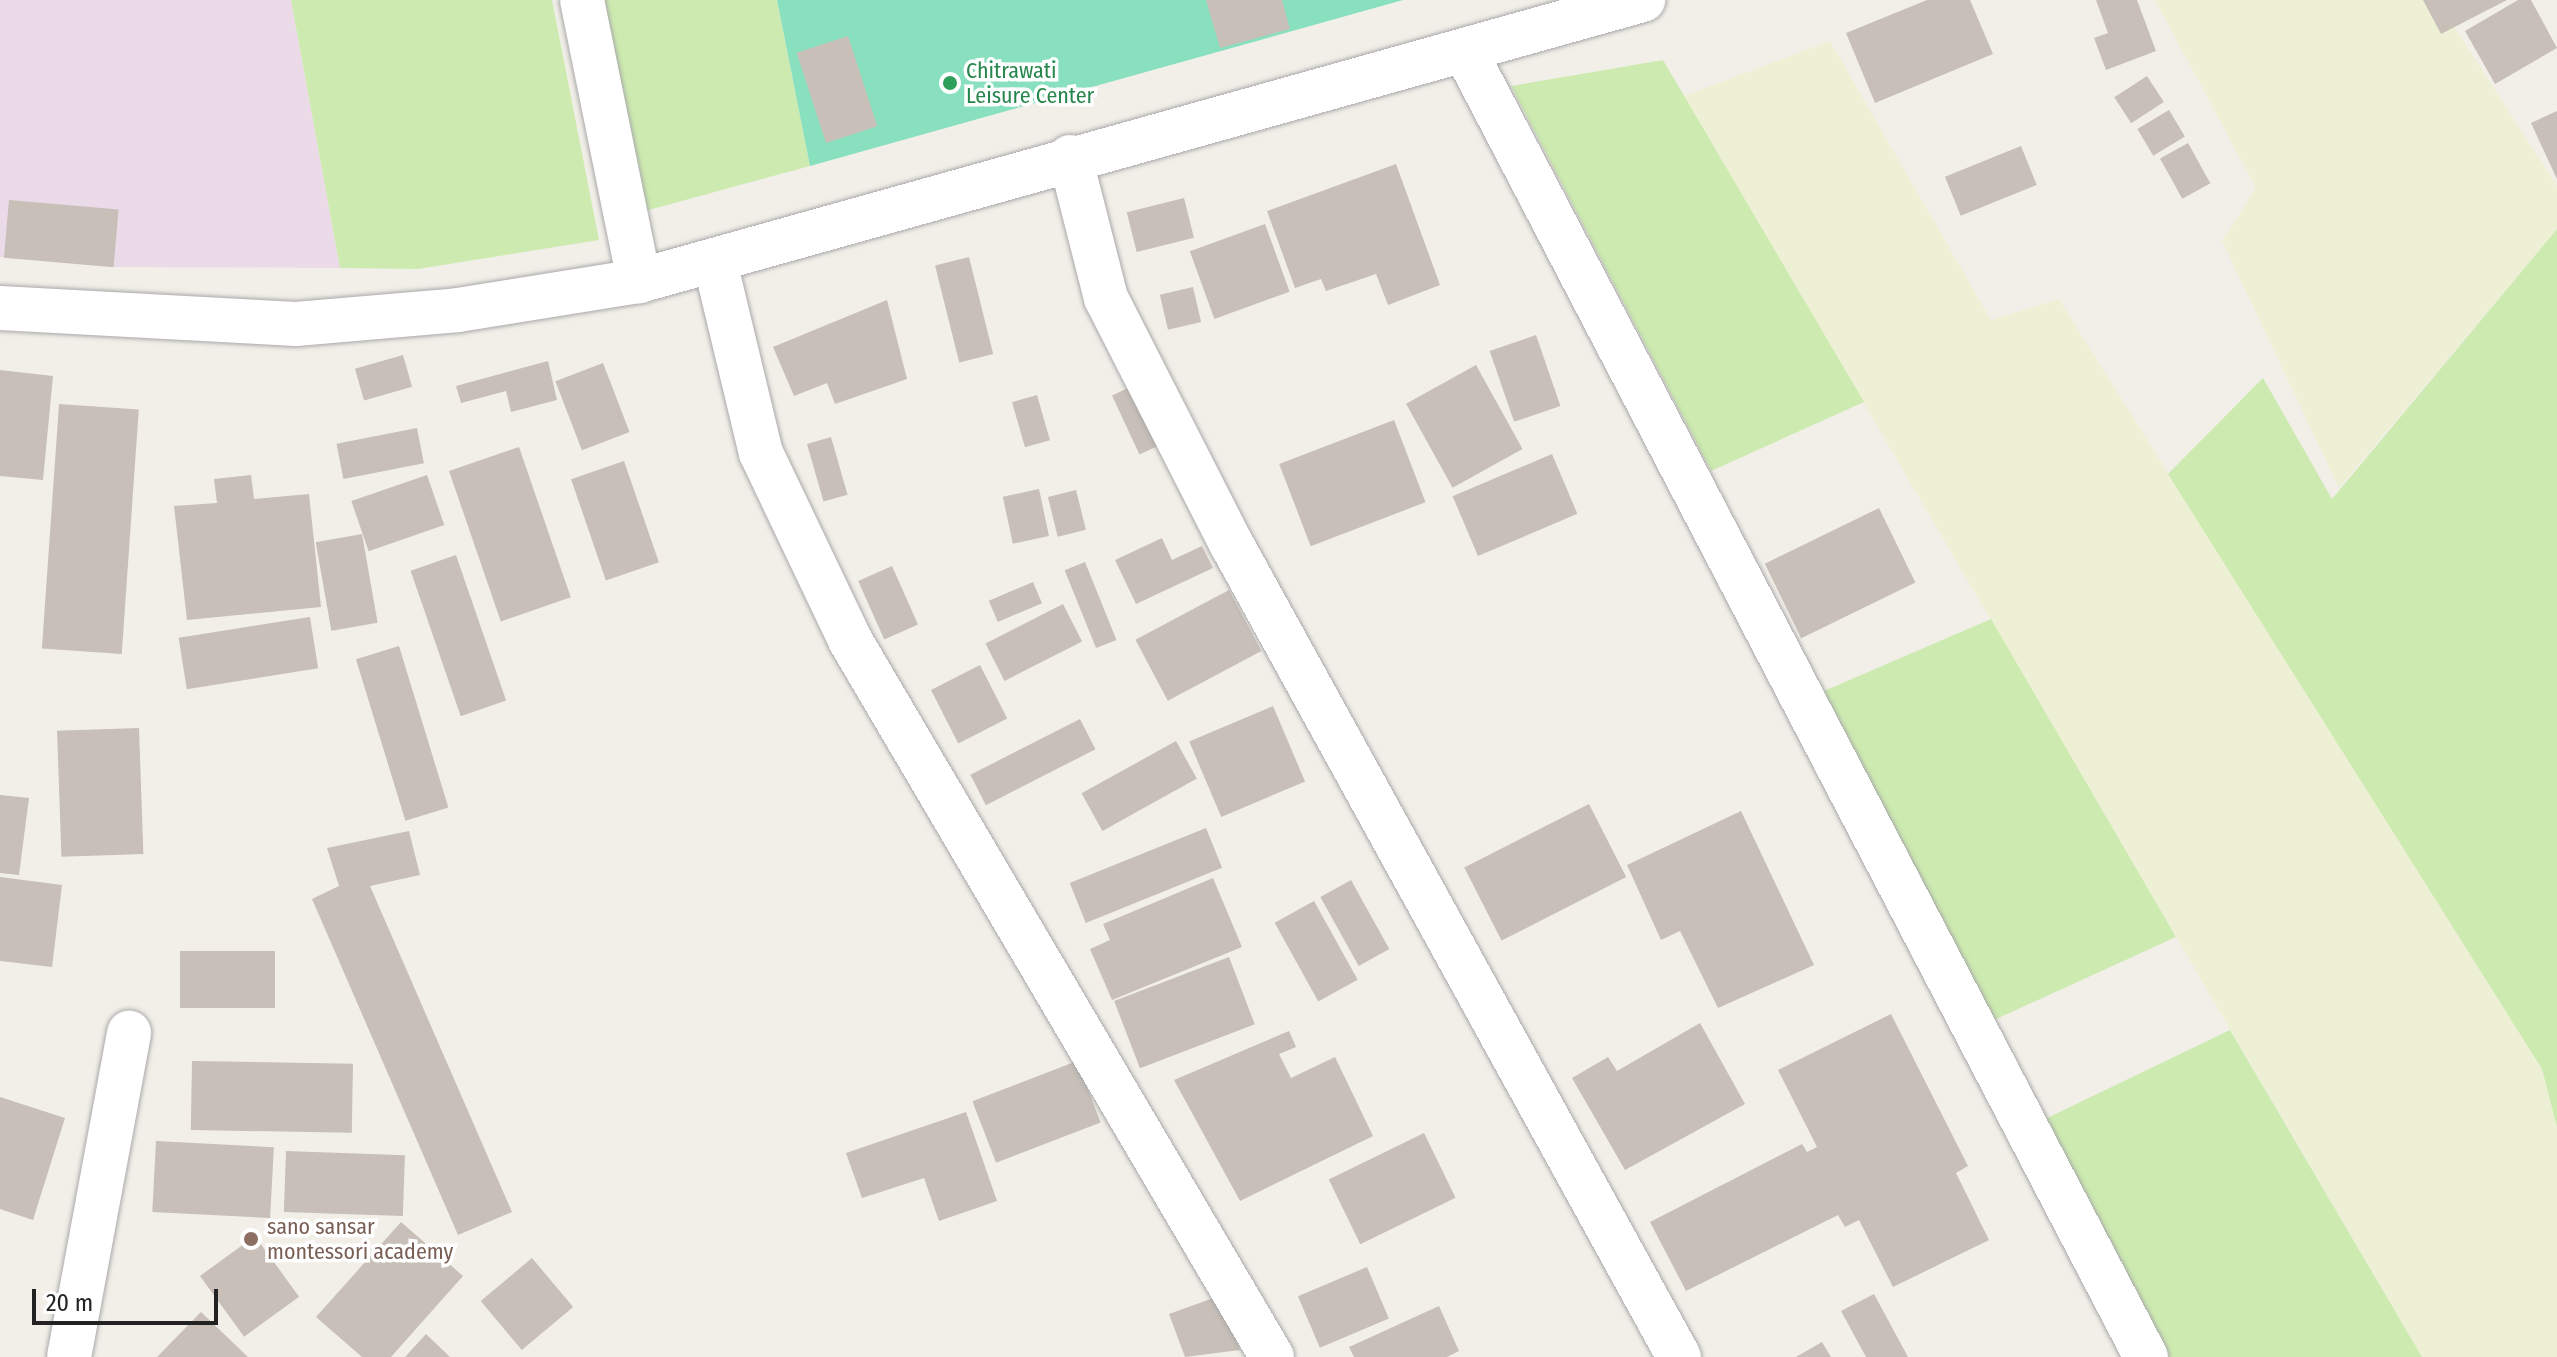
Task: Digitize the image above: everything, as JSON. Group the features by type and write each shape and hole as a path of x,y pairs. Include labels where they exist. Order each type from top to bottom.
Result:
{"street":[{"path":"582,0 639,281"},
{"path":"0,308 296,324 458,310 639,281 715,262 1070,157 1466,53 1643,0"},
{"path":"1466,53 2146,1357"},
{"path":"1070,157 1106,298 1141,367 1232,545 1679,1357"},
{"path":"715,262 761,453 850,640 1272,1357"},
{"path":"69,1357 129,1032"}],"shaded area":[{"path":"0,0 291,0 340,268 115,267 0,257"}],"green space":[{"path":"291,0 552,0 599,240 418,269 340,268"},
{"path":"603,0 777,0 810,166 645,211"},
{"name":"Chitrawati Leisure Center","path":"777,0 1403,0 810,166"},
{"path":"2155,0 2437,0 2557,186 2557,229 2339,488 2222,241 2256,188"},
{"path":"1830,41 1991,320 2059,299 2542,1069 2557,1127 2557,1357 2422,1357 1684,96"},
{"path":"1663,60 1864,402 1711,471 1511,86"},
{"path":"2557,229 2557,1127 2542,1069 2168,474 2263,378 2332,499"},
{"path":"1991,619 2176,937 1994,1020 1824,691"},
{"path":"2230,1030 2422,1357 2168,1357 2045,1119"}],"building":[{"path":"1206,0 1282,0 1290,29 1220,48"},
{"path":"1927,0 1970,0 1993,54 1875,103 1846,33"},
{"path":"2096,0 2137,0 2156,51 2106,70 2094,38 2108,33"},
{"path":"2423,0 2507,0 2441,34"},
{"path":"2518,0 2531,0 2557,48 2495,84 2465,31"},
{"path":"848,36 877,126 826,143 797,53"},
{"path":"2147,76 2164,102 2131,123 2114,97"},
{"path":"2169,110 2185,137 2153,156 2137,129"},
{"path":"2557,111 2557,179 2531,123"},
{"path":"2188,143 2210,183 2182,199 2160,159"},
{"path":"2021,146 2037,185 1961,216 1945,177"},
{"path":"1396,164 1440,285 1388,305 1376,274 1326,291 1321,279 1295,288 1267,211"},
{"path":"1184,198 1194,238 1137,252 1127,212"},
{"path":"9,200 119,210 114,267 4,258"},
{"path":"1265,224 1290,292 1214,319 1190,251"},
{"path":"969,257 993,354 959,362 935,265"},
{"path":"1193,287 1201,322 1168,330 1160,295"},
{"path":"887,300 907,379 835,404 827,383 794,396 773,347"},
{"path":"1536,335 1560,406 1514,422 1490,351"},
{"path":"403,355 412,387 364,401 355,369"},
{"path":"548,361 557,400 511,412 506,391 461,403 456,386"},
{"path":"603,363 630,432 582,450 555,381"},
{"path":"1476,365 1523,449 1453,488 1406,404"},
{"path":"0,370 53,376 43,480 0,476"},
{"path":"1141,382 1168,441 1139,454 1112,396"},
{"path":"1037,395 1050,440 1025,447 1012,402"},
{"path":"59,404 139,410 122,654 42,648"},
{"path":"1394,420 1426,502 1311,546 1279,464"},
{"path":"417,428 424,463 343,479 337,444"},
{"path":"831,437 848,495 824,502 807,444"},
{"path":"519,447 571,597 501,621 449,471"},
{"path":"1552,454 1577,514 1478,556 1453,496"},
{"path":"624,461 659,562 606,580 571,479"},
{"path":"251,475 254,499 309,494 321,607 187,620 174,506 217,503 214,479"},
{"path":"427,475 444,525 369,551 351,501"},
{"path":"1039,489 1049,536 1013,544 1003,497"},
{"path":"1076,490 1086,530 1058,537 1048,497"},
{"path":"1879,508 1915,583 1801,638 1765,564"},
{"path":"362,534 378,623 331,631 316,542"},
{"path":"1162,538 1172,560 1202,546 1213,568 1136,604 1115,560"},
{"path":"456,555 506,701 461,716 411,571"},
{"path":"1085,562 1116,640 1096,648 1065,570"},
{"path":"892,566 918,624 884,640 858,581"},
{"path":"1033,582 1042,603 998,622 989,601"},
{"path":"1229,590 1261,651 1168,701 1135,640"},
{"path":"1063,604 1082,641 1005,681 985,643"},
{"path":"310,617 318,668 187,689 179,638"},
{"path":"399,646 448,808 405,821 356,659"},
{"path":"980,665 1007,718 958,743 931,690"},
{"path":"1273,706 1305,781 1221,817 1189,742"},
{"path":"1080,719 1095,749 986,805 970,775"},
{"path":"139,728 143,854 61,857 57,731"},
{"path":"1176,741 1197,779 1102,831 1082,793"},
{"path":"0,795 29,798 19,875 0,873"},
{"path":"1589,804 1626,877 1501,941 1464,868"},
{"path":"1741,811 1814,965 1718,1008 1680,931 1661,940 1627,865"},
{"path":"1206,828 1222,868 1086,923 1070,883"},
{"path":"409,831 420,875 370,886 512,1212 458,1235 312,899 339,886 327,848"},
{"path":"0,877 62,885 52,967 0,961"},
{"path":"1213,878 1242,947 1112,1000 1090,949 1110,940 1103,924"},
{"path":"1351,880 1389,949 1359,966 1320,897"},
{"path":"1314,901 1358,980 1318,1002 1275,923"},
{"path":"180,951 275,951 275,1008 180,1008"},
{"path":"1229,957 1255,1024 1140,1068 1114,1001"},
{"path":"1891,1014 1968,1166 1956,1173 1989,1240 1893,1287 1859,1220 1845,1227 1838,1215 1686,1291 1650,1222 1802,1144 1807,1152 1817,1147 1778,1070"},
{"path":"1700,1023 1745,1104 1625,1170 1572,1078 1608,1057 1617,1071"},
{"path":"1289,1031 1296,1047 1279,1054 1291,1078 1335,1057 1373,1136 1240,1201 1174,1080"},
{"path":"192,1061 353,1064 352,1133 191,1130"},
{"path":"1077,1061 1101,1123 996,1163 972,1101"},
{"path":"0,1097 65,1118 33,1220 0,1209"},
{"path":"966,1112 997,1201 939,1221 924,1178 862,1198 846,1153"},
{"path":"1424,1133 1456,1198 1360,1244 1329,1179"},
{"path":"156,1141 274,1147 270,1218 152,1212"},
{"path":"286,1151 405,1155 403,1216 284,1212"},
{"path":"401,1222 463,1276 391,1357 362,1357 316,1317"},
{"path":"255,1236 299,1297 244,1337 200,1276"},
{"path":"532,1258 573,1307 522,1350 481,1301"},
{"path":"1367,1267 1389,1319 1320,1348 1298,1296"},
{"path":"1874,1294 1908,1357 1866,1357 1841,1311"},
{"path":"1219,1296 1240,1350 1185,1357 1169,1314"},
{"path":"1439,1306 1459,1351 1447,1357 1354,1357 1349,1347"},
{"path":"201,1312 248,1357 157,1357"},
{"path":"426,1334 450,1357 405,1357"},
{"path":"1822,1342 1831,1357 1796,1357"}],"place":[{"name":"Chitrawati Leisure Center","path":"950,83"},
{"name":"sano sansar montessori academy","path":"251,1239"}]}
